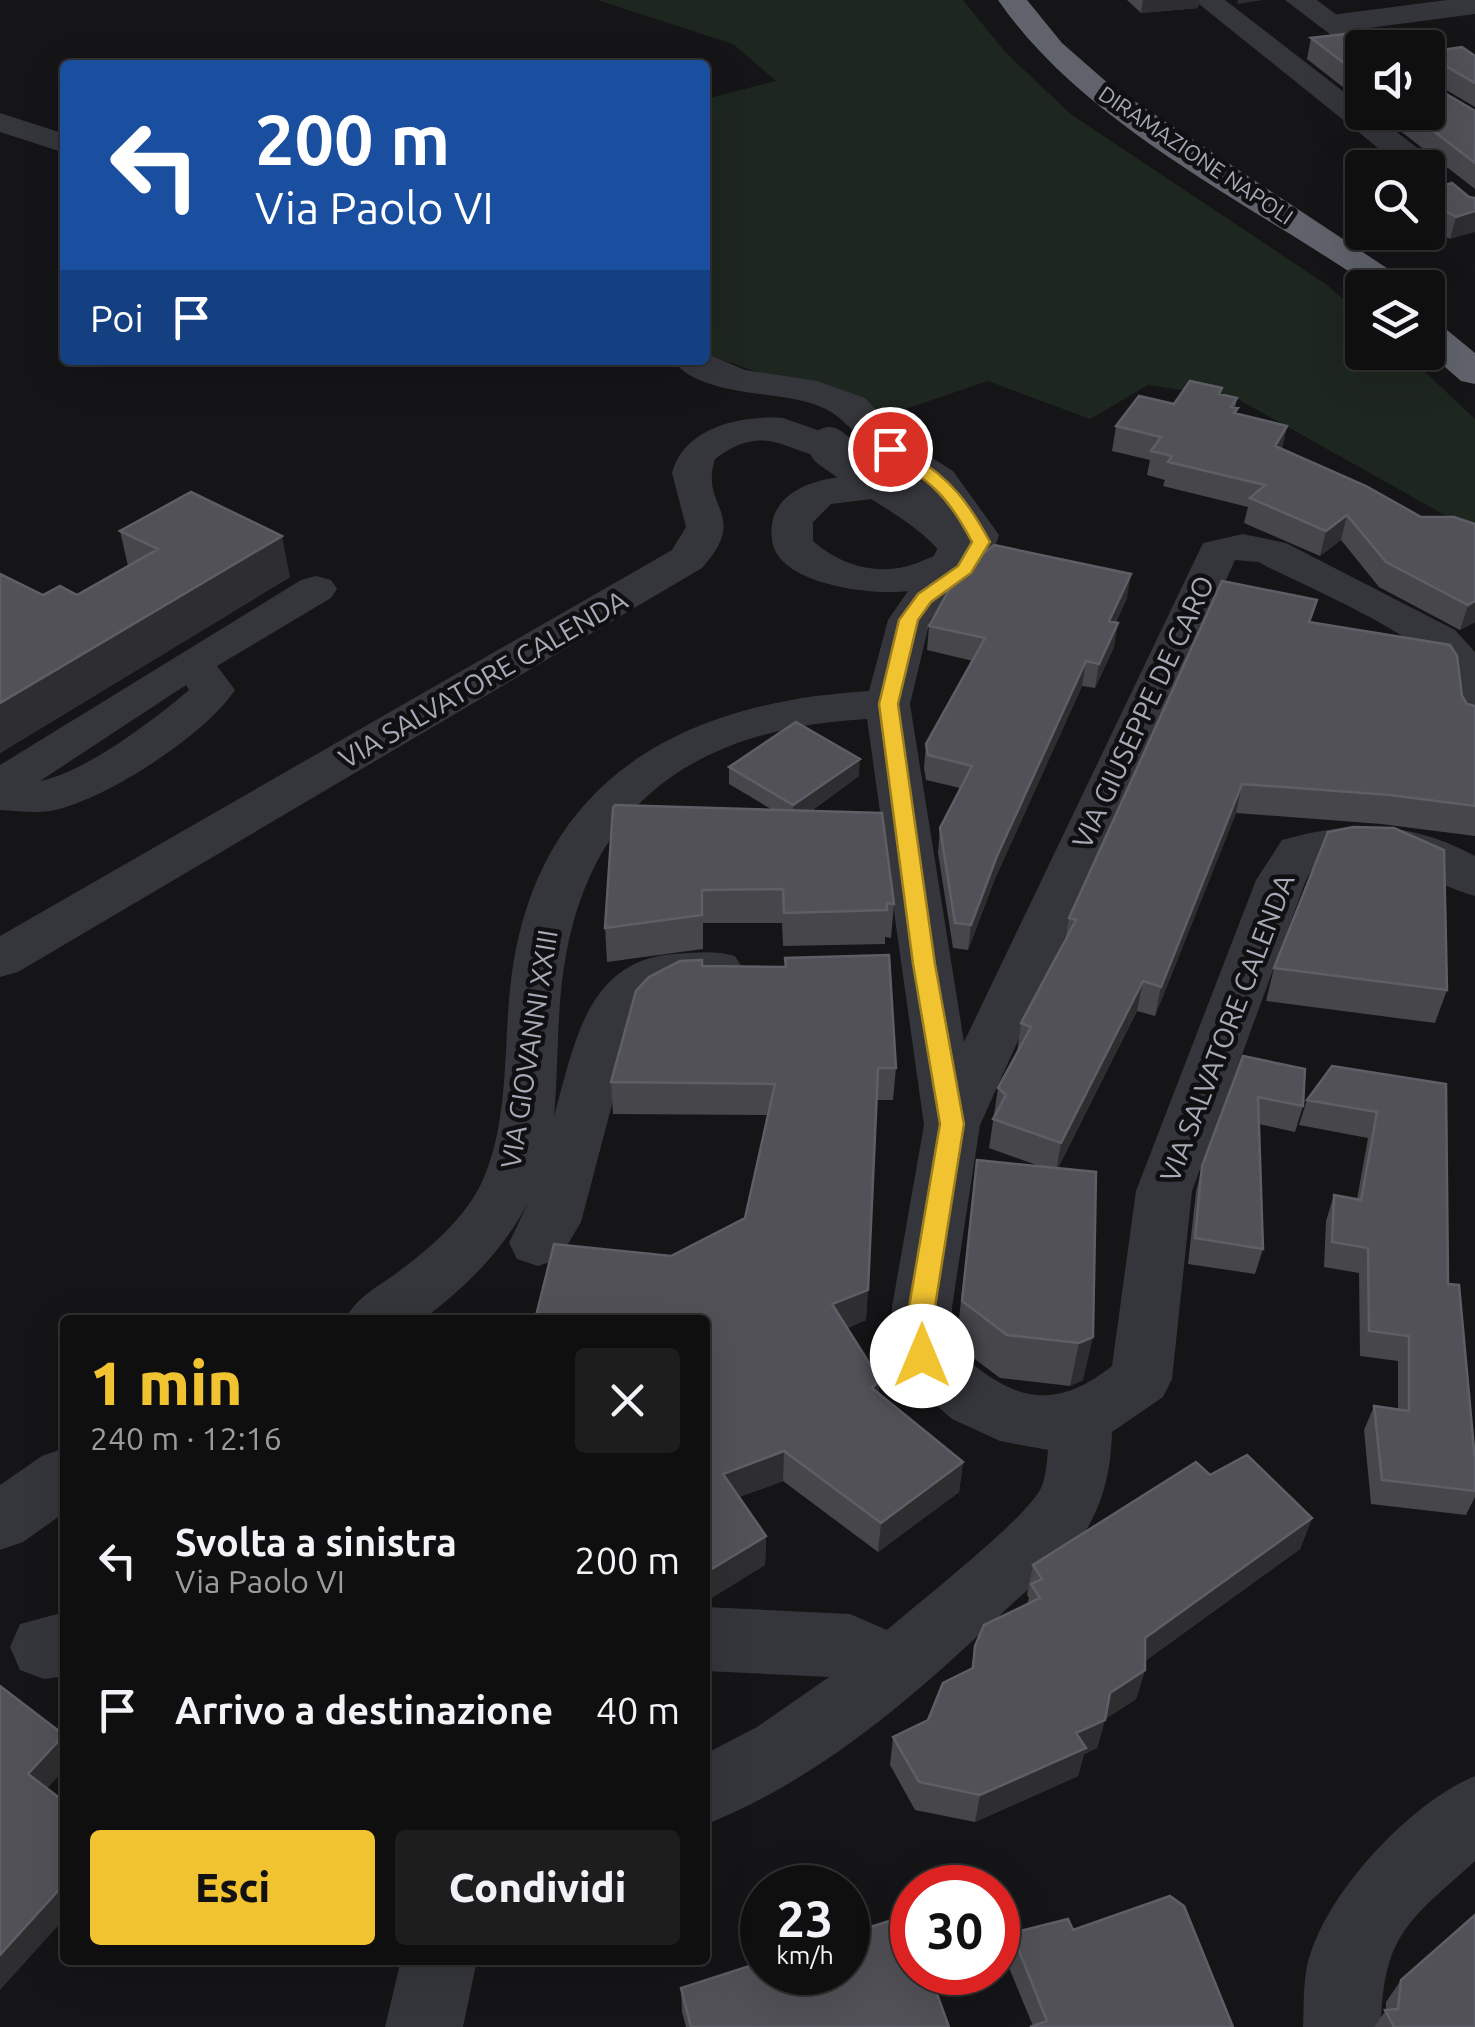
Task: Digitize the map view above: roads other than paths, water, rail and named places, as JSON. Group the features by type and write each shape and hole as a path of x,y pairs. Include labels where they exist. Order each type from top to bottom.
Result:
{"highway":[{"name":"DIRAMAZIONE NAPOLI","path":"983,0 1044,70 1085,104 1345,276"},
{"name":"DIRAMAZIONE NAPOLI","path":"1012,0 1036,35 1069,67 1150,128 1372,270"},
{"path":"1445,318 1475,339"},
{"path":"1445,348 1475,374"}],"street":[{"path":"1208,0 1401,150"},
{"path":"1298,0 1345,34"},
{"path":"1331,24 1475,5"},
{"path":"1303,74 1345,68"},
{"path":"0,122 60,142"},
{"path":"1445,185 1455,193"},
{"path":"702,365 736,380 817,392 852,406 890,449 939,479 975,527"},
{"name":"VIA SALVATORE CALENDA","path":"0,959 688,559 706,538 708,527 692,476 694,460 720,439 778,429 828,448 870,479 940,519 962,548 953,562 935,572 874,583 842,578 806,559 792,544 790,526 796,512 810,500 851,486 879,484 919,493 954,510 975,527 981,542 973,560 924,598 909,620 888,704 924,964 952,1124 922,1307 922,1356 956,1392 982,1409 1028,1422 1081,1421 1124,1396 1141,1379 1164,1192 1288,864 1299,851 1320,844 1368,838 1431,854 1475,878"},
{"name":"VIA GIUSEPPE DE CARO","path":"952,1124 1218,552 1244,546 1271,552 1440,640 1472,677 1475,719"},
{"path":"0,786 316,589"},
{"path":"0,795 50,796 80,784 197,708 214,690 202,676 184,668"},
{"name":"VIA GIOVANNI XXIII","path":"383,1315 417,1293 454,1259 492,1213 516,1167 531,1068 540,957 555,895 576,844 597,817 649,765 708,735 787,712 888,704"},
{"path":"867,965 924,964"},
{"path":"538,1243 552,1222 610,1014 624,996 654,974 772,968"},
{"path":"710,1788 744,1775 795,1744 891,1666 1061,1515 1079,1472 1081,1421"},
{"path":"0,1521 60,1479"},
{"path":"710,1638 850,1646 891,1666"},
{"path":"1342,2027 1344,1970 1382,1895 1475,1812"},
{"path":"424,2027 438,1965"}]}
